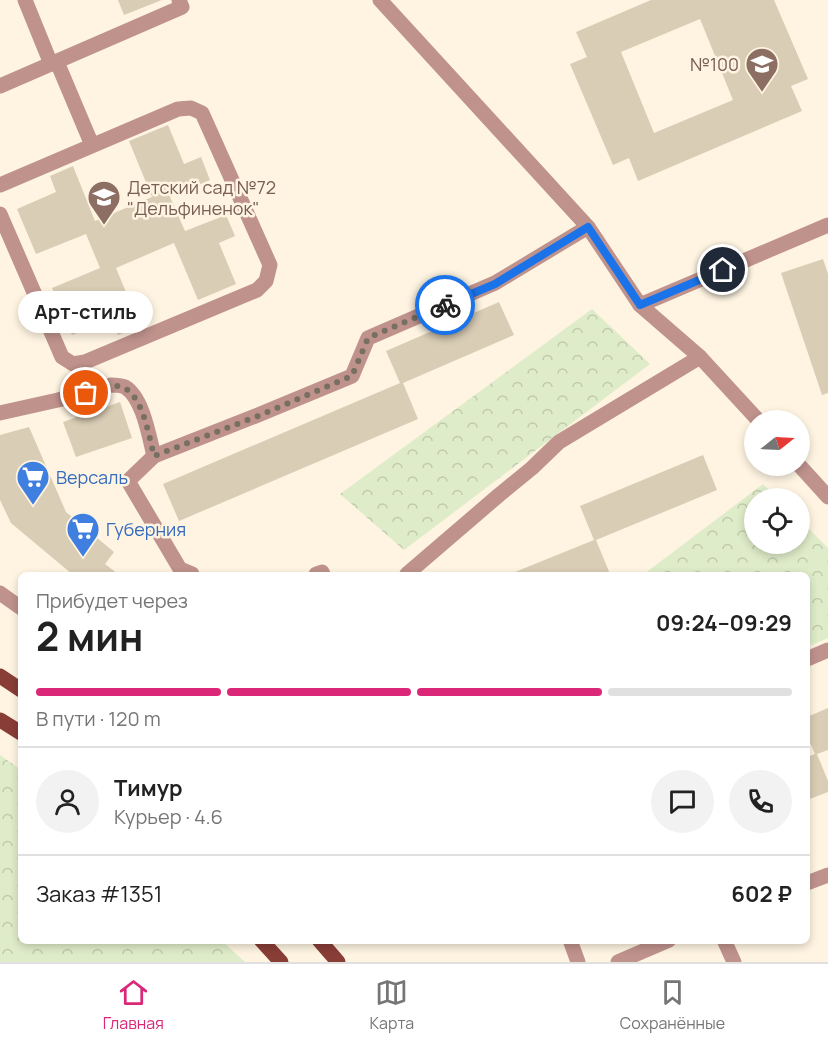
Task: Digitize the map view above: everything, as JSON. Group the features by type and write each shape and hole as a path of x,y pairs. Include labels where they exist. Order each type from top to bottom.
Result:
{"main road":[{"path":"0,676 18,688"},
{"path":"0,720 18,731"},
{"path":"265,944 281,962"},
{"path":"322,944 338,962"}],"street":[{"path":"25,0 92,145"},
{"path":"0,86 182,7 179,0"},
{"path":"380,0 588,227 640,305 700,357 749,410"},
{"path":"0,185 178,108 191,108 202,113 270,265 266,281 257,290 85,362 74,364 62,357 0,214"},
{"path":"640,305 828,225"},
{"path":"187,572 180,569 128,481 154,456 258,416 352,376 368,338 495,284 588,227"},
{"path":"408,572 532,468 559,442 700,357"},
{"path":"0,413 111,385 120,386 136,397 149,433 154,456"},
{"path":"809,476 828,497"},
{"path":"0,593 18,606"},
{"path":"810,658 828,650"},
{"path":"810,882 828,875"},
{"path":"571,944 578,962"},
{"path":"618,962 660,944"},
{"path":"726,944 734,962"}],"green space":[{"path":"592,309 650,364 404,550 340,494"},
{"path":"744,498 744,554 810,554 810,530 828,548 828,638 810,646 810,572 647,572"},
{"path":"0,755 18,768 18,944 225,944 245,962 0,962"}],"building":[{"path":"118,0 162,0 124,15"},
{"name":"№100","path":"651,0 774,0 808,79 791,86 802,111 638,181 629,158 613,165 570,64 587,57 576,32","holes":["700,19 733,100 654,133 621,52"]},
{"name":"Детский сад №72 \"Дельфиненок\"","path":"168,125 184,164 201,157 210,180 170,197 185,231 226,215 235,236 219,243 236,284 198,300 174,243 116,268 140,326 118,335 111,319 72,335 52,288 100,268 86,234 36,254 17,209 56,192 50,176 73,166 95,221 152,197 129,141"},
{"path":"823,259 828,274 828,393 822,395 781,273"},
{"path":"499,302 514,335 403,383 418,419 179,521 163,484 400,383 386,351"},
{"path":"120,402 132,438 76,457 63,422"},
{"name":"Версаль","path":"29,427 66,512 114,552 105,564 115,572 70,572 11,523 0,500 0,435"},
{"path":"703,455 717,490 596,540 609,572 515,572 594,540 580,506"},
{"path":"828,708 828,750 817,754 828,781 828,792 810,799 810,756 815,754 810,743 810,716"}],"way so far":[{"path":"86,393 111,385 124,387 136,397 149,433 154,456 258,416 352,376 368,338 445,305"}],"place":[{"name":"№100","path":"762,93"},
{"name":"Детский сад №72 \"Дельфиненок\"","path":"104,226"},
{"name":"Арт-стиль","path":"86,393"},
{"name":"Версаль","path":"33,506"},
{"name":"Губерния","path":"83,558"}],"route":[{"path":"445,305 495,284 588,227 640,305 723,270"}]}
